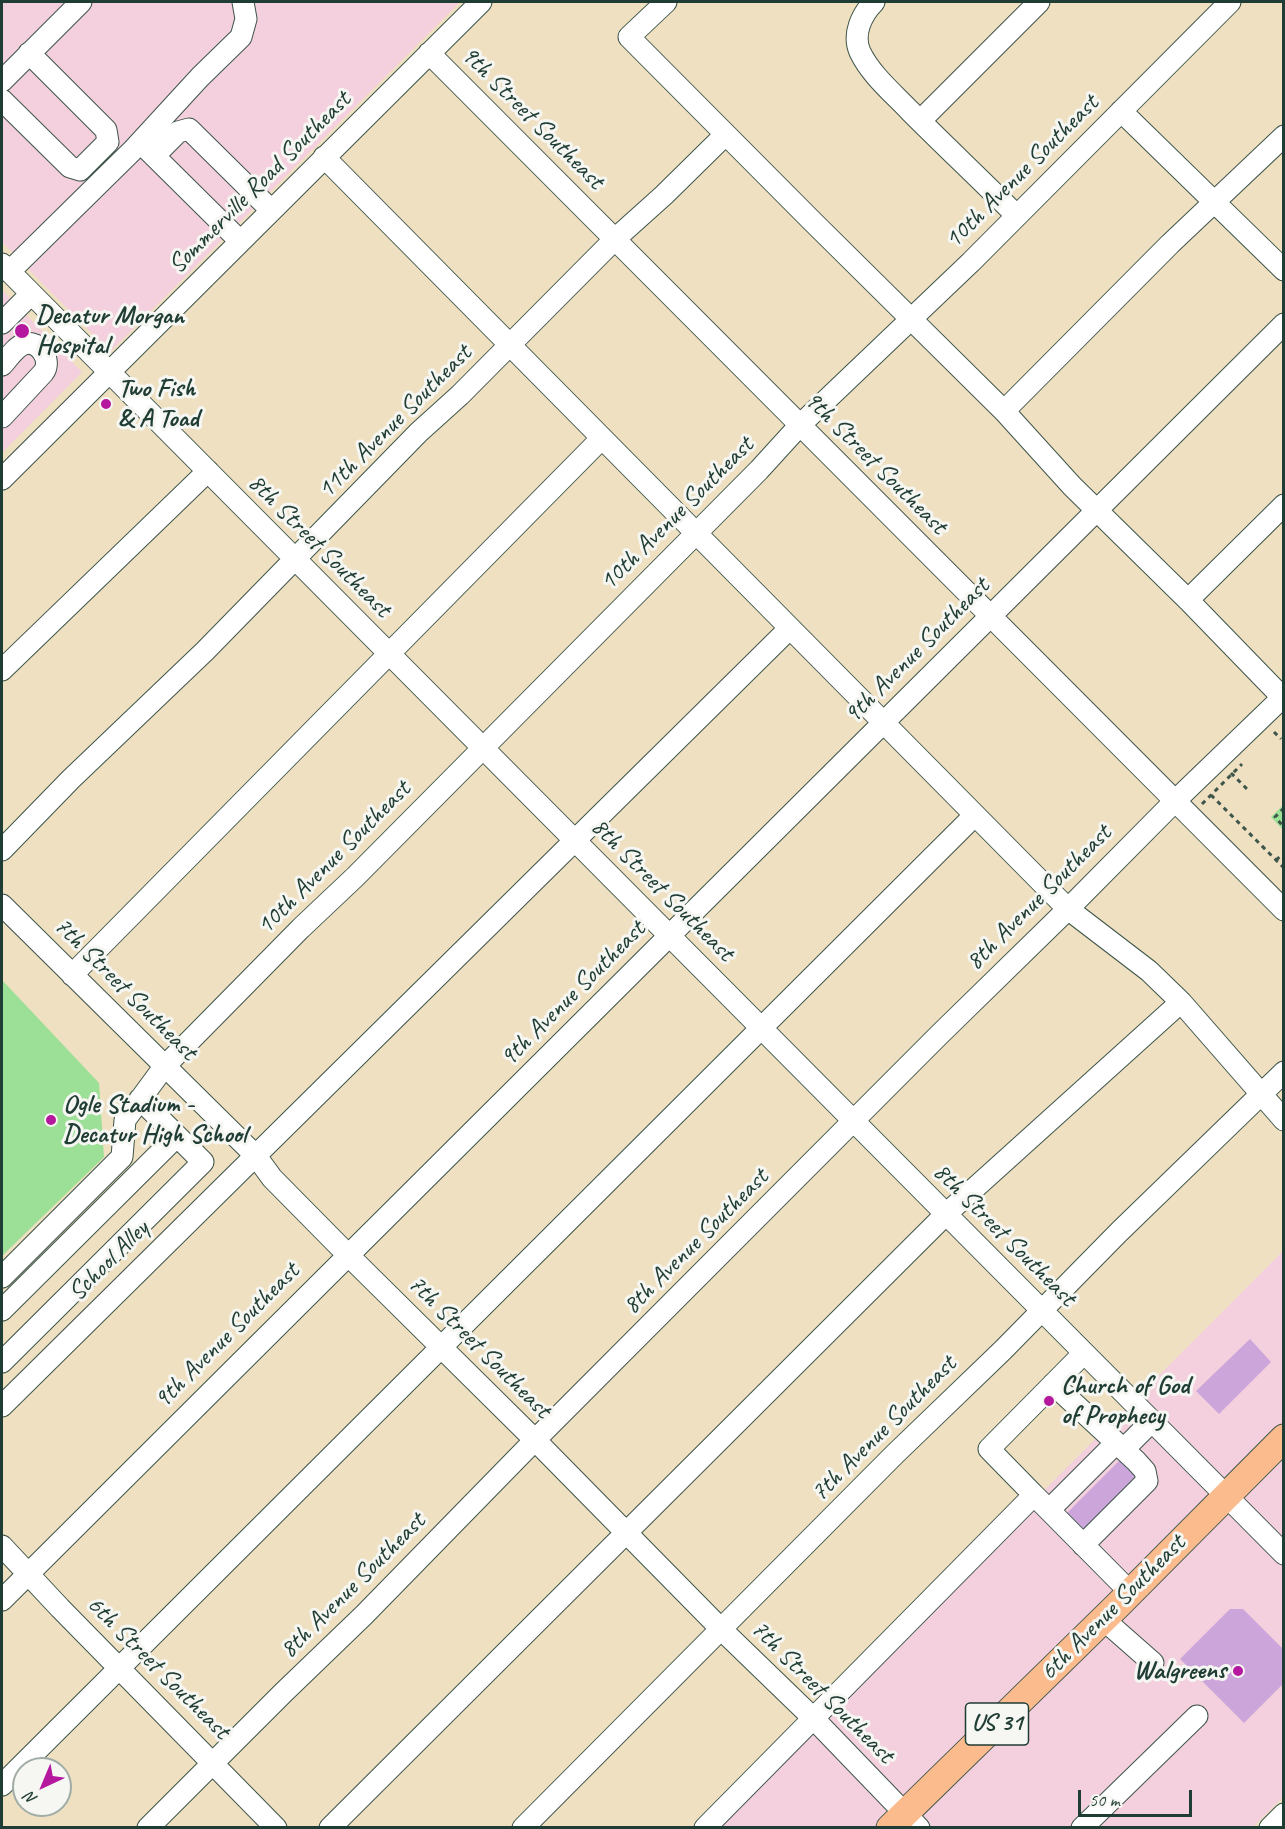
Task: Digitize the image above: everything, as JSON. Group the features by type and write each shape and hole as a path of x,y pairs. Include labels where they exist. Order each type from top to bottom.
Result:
{"main road":[{"name":"6th Avenue Southeast","path":"905,1822 1284,1438"}],"street":[{"path":"2,81 81,2"},
{"path":"147,149 200,77 241,37 246,20 243,2"},
{"name":"Sommerville Road Southeast","path":"2,479 481,2"},
{"path":"666,2 629,37 725,135 912,318 1004,411 1072,486 1283,698"},
{"path":"920,121 1039,2"},
{"name":"10th Avenue Southeast","path":"2,1276 122,1157 125,1120 164,1067 759,470 800,425 912,318 1230,2"},
{"path":"869,6 860,22 857,37 859,50 880,81 1016,215"},
{"path":"2,100 70,168 80,170 108,142 106,130 29,53"},
{"name":"9th Street Southeast","path":"429,53 1284,910"},
{"path":"1121,111 1284,270"},
{"path":"5,268 147,149 178,132 189,129 271,210"},
{"name":"11th Avenue Southeast","path":"2,850 71,779 296,560 418,432 460,395 615,239 725,135"},
{"path":"1004,411 1284,136"},
{"path":"147,149 240,241"},
{"path":"324,157 1068,909 1149,971 1181,1002 1284,1120"},
{"name":"8th Street Southeast","path":"5,268 1284,1554"},
{"path":"2,323 31,294"},
{"name":"9th Avenue Southeast","path":"2,1600 1284,324"},
{"path":"2,365 21,345 26,343 36,346 48,362 47,369 2,417"},
{"path":"72,975 387,653 602,438"},
{"path":"2,670 208,471"},
{"path":"1188,600 1284,505"},
{"name":"School Alley","path":"2,1406 790,628"},
{"name":"8th Avenue Southeast","path":"148,1827 364,1615 535,1440 1068,909 1225,767 1283,698"},
{"path":"2,1785 975,815"},
{"name":"7th Street Southeast","path":"2,905 256,1156 272,1178 348,1255 722,1630 814,1719 905,1822"},
{"path":"330,1827 946,1214 1181,1002"},
{"name":"7th Avenue Southeast","path":"523,1827 895,1454 1284,1072"},
{"path":"2,1362 203,1162 140,1099"},
{"path":"2,1310 177,1136"},
{"path":"1084,1353 989,1449 1130,1592"},
{"path":"1053,1384 1145,1471 1147,1481 1083,1545"},
{"path":"1049,1510 1120,1446 1152,1421"},
{"path":"705,1827 1034,1495"},
{"name":"6th Street Southeast","path":"2,1546 276,1827"},
{"path":"1103,1619 1153,1664"},
{"path":"1083,1827 1197,1716"},
{"path":"1270,1827 1284,1814"}],"path":[{"path":"1274,732 1279,727"},
{"path":"1182,808 1211,795 1225,767 1249,757"},
{"path":"1225,767 1247,789"},
{"path":"1211,795 1284,868"},
{"path":"1284,808 1275,817 1284,827"},
{"path":"1276,860 1284,853"}],"shaded area":[{"path":"2,2 460,2 110,352 2,242"},
{"name":"Decatur Morgan Hospital","path":"2,290 82,372 2,453"},
{"path":"1283,1251 1283,1797 1253,1827 707,1828"}],"green space":[{"path":"1283,805 1283,830 1271,817"},
{"name":"Ogle Stadium - Decatur High School","path":"2,980 99,1083 104,1157 2,1256"}],"building":[{"path":"1250,1339 1271,1362 1219,1414 1196,1391"},
{"path":"1124,1456 1141,1474 1083,1532 1065,1515"},
{"name":"Walgreens","path":"1230,1609 1243,1609 1284,1650 1284,1683 1244,1723 1180,1659"}],"place":[{"name":"Decatur Morgan Hospital","path":"22,331"},
{"name":"Two Fish & A Toad","path":"106,404"},
{"name":"Ogle Stadium - Decatur High School","path":"51,1120"},
{"name":"Church of God of Prophecy","path":"1049,1401"},
{"name":"Walgreens","path":"1238,1671"}]}
